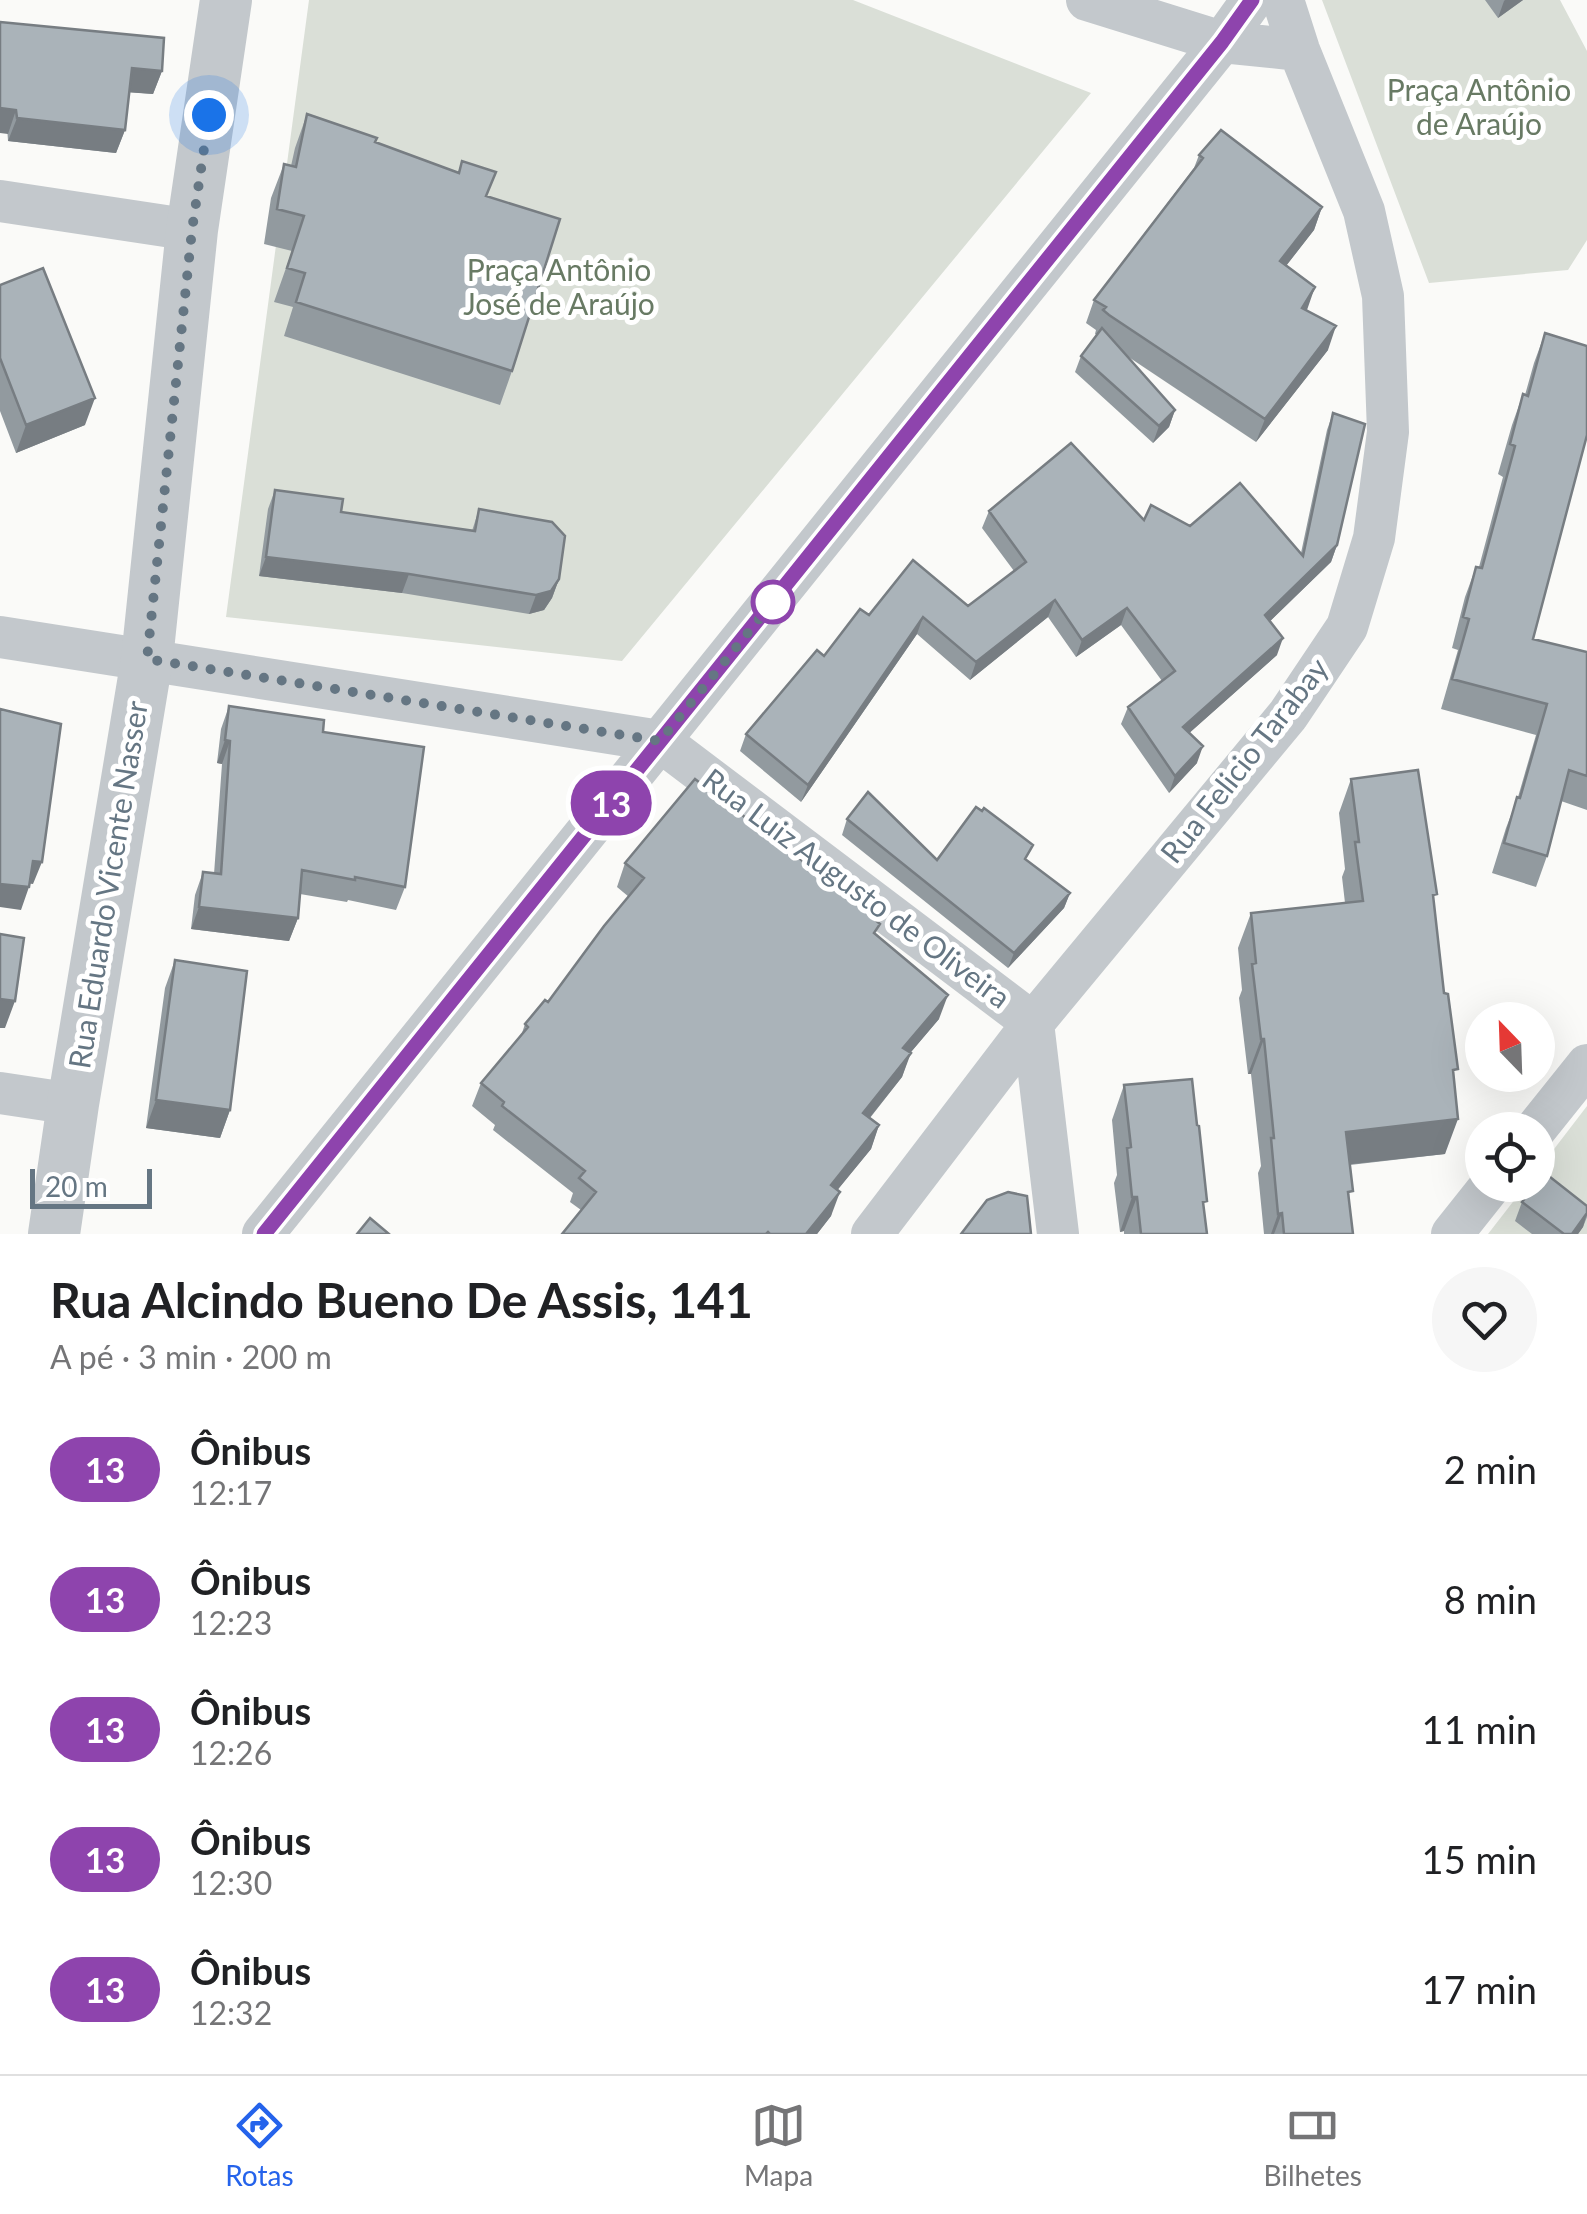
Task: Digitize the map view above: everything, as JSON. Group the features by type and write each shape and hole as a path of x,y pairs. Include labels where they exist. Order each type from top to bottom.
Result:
{"street":[{"name":"Rua Eduardo Vicente Nasser","path":"54,1234 147,659 192,230 226,0"},
{"path":"1088,0 1222,42 1299,50"},
{"path":"264,1234 1252,0"},
{"name":"Rua Felicio Tarabay","path":"872,1234 1033,1023 1288,715 1346,628 1374,538 1388,432 1383,296 1364,211 1283,0"},
{"path":"0,202 192,230"},
{"name":"Rua Luiz Augusto de Oliveira","path":"0,636 660,741 1033,1023 1058,1234"},
{"path":"1549,1112 1587,1065"},
{"path":"0,1093 73,1104"},
{"path":"1452,1234 1477,1202"}],"green space":[{"name":"Praça Antônio José de Araújo","path":"309,0 853,0 1091,93 622,661 226,617"},
{"name":"Praça Antônio de Araújo","path":"1322,0 1560,0 1587,51 1587,240 1568,270 1429,283"},
{"path":"1587,1106 1587,1234 1488,1234 1513,1202 1555,1202 1555,1148"}],"building":[{"path":"0,22 164,38 162,71 132,68 125,130 17,118 16,110 0,108"},
{"path":"307,114 459,173 462,161 496,172 486,196 560,219 512,371 296,302 305,273 287,268 304,216 277,209 284,164 296,167"},
{"path":"1221,130 1322,207 1280,261 1315,287 1302,308 1336,326 1265,419 1109,315 1103,310 1106,307 1094,300"},
{"path":"43,268 95,398 26,425 0,358 0,285"},
{"path":"1102,328 1175,410 1159,426 1081,356"},
{"path":"1545,333 1587,346 1587,435 1533,639 1587,652 1587,776 1569,770 1547,856 1504,843 1547,704 1452,679 1469,619 1463,617 1476,567 1482,568 1515,446 1510,444 1523,394 1528,396"},
{"path":"1333,413 1365,424 1337,545 1265,615 1283,638 1183,727 1203,746 1175,776 1128,707 1175,671 1127,608 1082,640 1055,600 976,662 923,617 808,785 746,734 817,650 824,656 860,609 869,615 913,560 968,606 1026,562 989,511 1071,443 1144,520 1151,505 1190,526 1240,483 1303,556"},
{"path":"275,490 343,499 341,512 475,531 479,509 552,522 565,536 559,579 551,591 536,595 409,574 266,557"},
{"path":"229,706 324,720 323,732 424,747 405,887 302,870 298,918 199,907 203,872 221,874"},
{"path":"0,709 61,724 42,862 33,861 29,887 0,884"},
{"path":"1418,770 1437,894 1433,895 1444,993 1448,994 1458,1069 1453,1070 1458,1119 1346,1132 1353,1234 1284,1234 1282,1213 1278,1214 1264,1039 1252,964 1256,963 1251,913 1363,901 1351,779"},
{"path":"695,779 842,891 880,924 874,933 948,995 903,1048 911,1053 863,1113 879,1125 831,1185 840,1192 806,1234 562,1234 596,1192 579,1178 585,1171 502,1106 504,1102 481,1083 644,878 625,863"},
{"path":"868,792 937,860 976,807 982,811 984,808 1033,845 1025,859 1070,893 1014,953 847,819"},
{"path":"0,934 24,938 15,1001 0,999"},
{"path":"175,960 247,971 230,1110 156,1100"},
{"path":"1192,1079 1207,1201 1203,1202 1207,1234 1141,1234 1137,1197 1132,1197 1124,1085"},
{"path":"1555,1181 1587,1206 1587,1213 1572,1234 1564,1234 1522,1202 1555,1202"},
{"path":"1008,1192 1027,1196 1031,1234 961,1234 987,1200"},
{"path":"370,1218 389,1234 357,1234"}],"bus line":[{"name":"13","path":"264,1234 1252,0"}],"route":[{"path":"209,115 192,230 147,659 660,741 773,602"}]}
